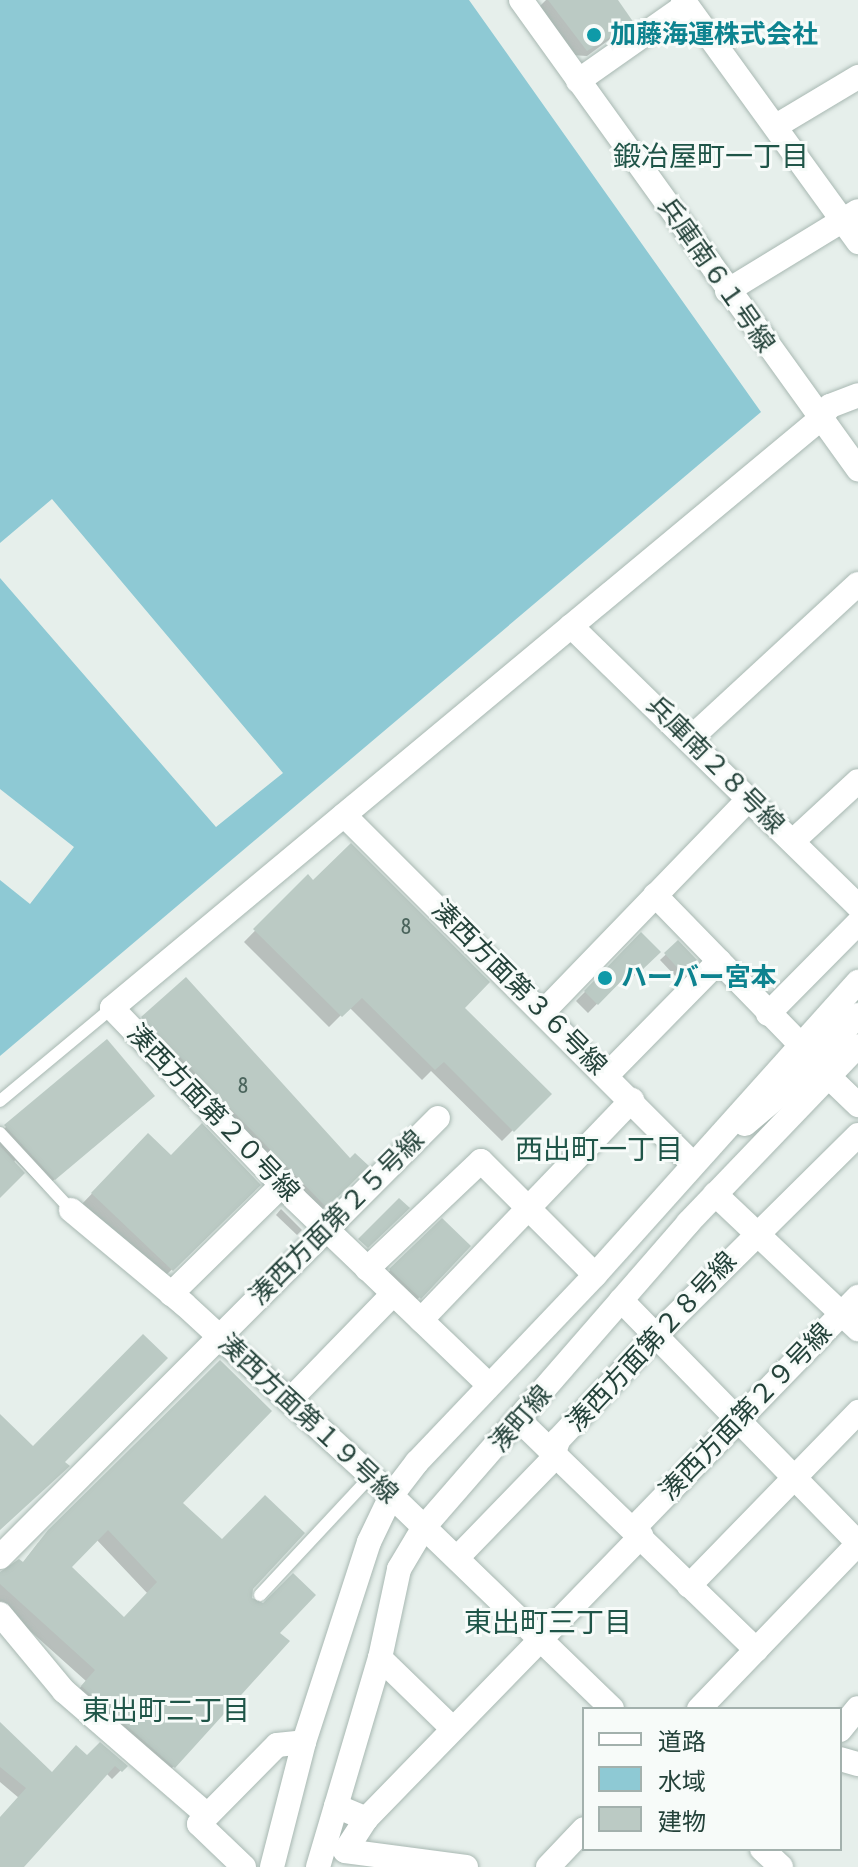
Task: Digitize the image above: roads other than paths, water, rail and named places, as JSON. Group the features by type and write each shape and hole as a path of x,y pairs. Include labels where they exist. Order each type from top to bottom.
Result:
{"street":[{"name":"兵庫南６１号線","path":"521,0 819,420 858,469"},
{"path":"578,81 685,2 776,126 850,216 858,242"},
{"path":"776,126 858,77"},
{"path":"727,291 850,216"},
{"path":"112,1008 819,420 830,406 858,395"},
{"path":"691,738 858,584"},
{"name":"兵庫南２８号線","path":"571,626 691,738 748,800 858,906"},
{"path":"793,841 858,781"},
{"path":"543,1012 748,800"},
{"name":"湊西方面第３６号線","path":"344,815 692,1163"},
{"path":"655,895 800,1044"},
{"path":"768,1014 858,923"},
{"path":"607,1075 719,961"},
{"name":"湊町線","path":"272,1867 304,1742 369,1542 391,1496 488,1384 595,1275 692,1163 858,982"},
{"name":"湊町線","path":"391,1496 426,1470 571,1317 858,999"},
{"name":"湊西方面第２０号線","path":"112,1008 282,1185 488,1384"},
{"name":"湊町線","path":"745,1124 802,1076 858,1015"},
{"name":"湊町線","path":"318,1867 380,1658 399,1569 424,1527 520,1421 715,1194 858,1046"},
{"path":"828,1076 858,1105"},
{"path":"421,1320 632,1100"},
{"name":"湊西方面第２５号線","path":"0,1557 438,1118"},
{"name":"湊西方面第２８号線","path":"457,1558 552,1460 554,1450 657,1336 858,1135"},
{"path":"367,1269 481,1161 595,1275"},
{"path":"171,1294 282,1185"},
{"path":"715,1194 853,1313"},
{"name":"湊西方面第１９号線","path":"71,1210 171,1294 371,1476 610,1707"},
{"path":"289,1401 393,1294"},
{"path":"621,1300 858,1543 701,1707"},
{"name":"湊西方面第２９号線","path":"435,1865 345,1851 366,1819 638,1532 737,1421 853,1313"},
{"path":"689,1586 858,1412"},
{"path":"520,1421 554,1450 756,1650"},
{"path":"0,1614 64,1691 207,1815"},
{"path":"380,1658 452,1728"},
{"path":"842,1728 858,1708"},
{"path":"244,1867 199,1824 277,1745 304,1742"},
{"path":"336,1806 366,1819"},
{"path":"548,1867 582,1831"},
{"path":"765,1851 782,1862"},
{"path":"435,1865 466,1867"}],"lane":[{"path":"0,1101 112,1008"},
{"name":"湊西方面第１９号線","path":"0,1133 71,1210"},
{"path":"260,1595 371,1476"}],"water":[{"path":"0,0 469,0 761,412 0,1056 0,880 30,904 74,847 0,789 0,578 216,827 283,773 52,499 0,543"}],"place":[{"name":"加藤海運株式会社","path":"594,35"},
{"name":"ハーバー宮本","path":"605,978"}],"district":[{"name":"鍛冶屋町一丁目","path":"711,156"},
{"name":"西出町一丁目","path":"599,1149"},
{"name":"東出町三丁目","path":"548,1622"},
{"name":"東出町二丁目","path":"166,1710"}]}
